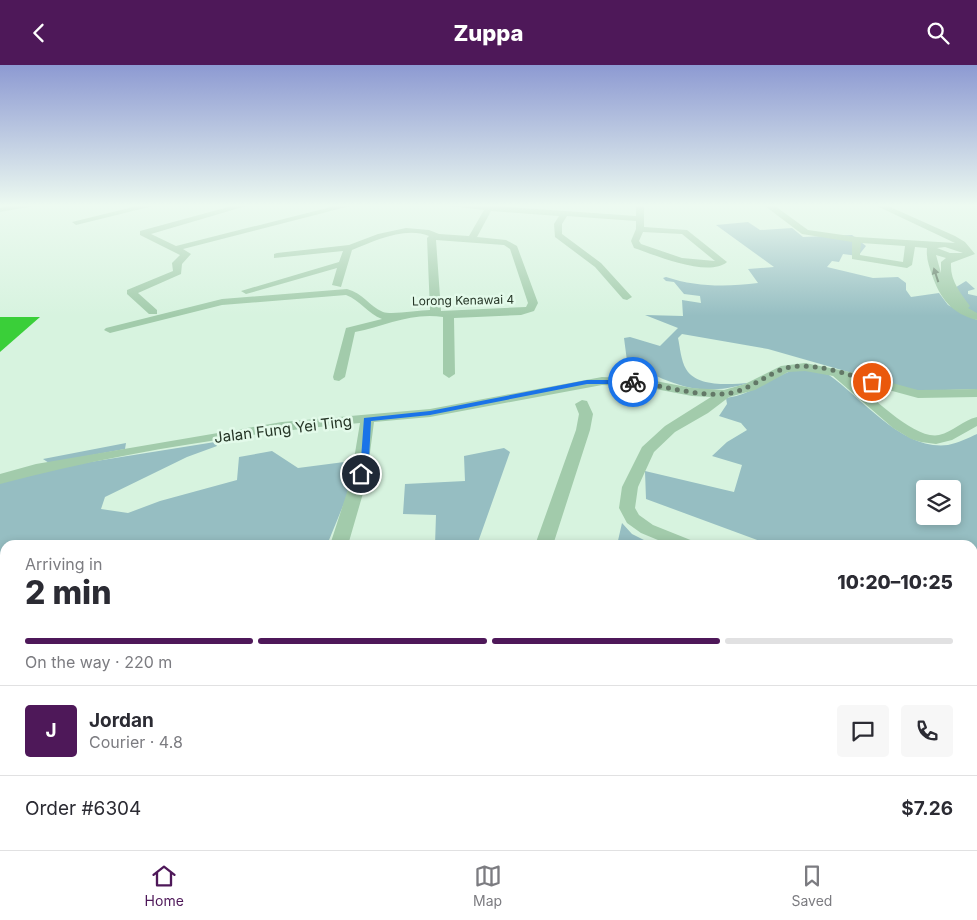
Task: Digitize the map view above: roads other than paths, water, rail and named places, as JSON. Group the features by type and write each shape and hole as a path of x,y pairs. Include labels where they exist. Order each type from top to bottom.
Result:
{"street":[{"path":"153,312 131,292 178,272 177,263 186,254 177,248 161,243"},
{"path":"177,248 199,243"},
{"path":"277,256 351,247 365,243"},
{"path":"431,243 449,374"},
{"name":"Lorong Kenawai 4","path":"339,377 350,330 378,325 404,314 521,312 530,309 533,303 514,248 503,243"},
{"path":"568,243 598,265 627,297"},
{"path":"636,243 637,246 702,265 714,265 722,262 697,243"},
{"path":"856,243 855,257 900,265 907,265 911,248 908,243"},
{"path":"902,243 932,247 945,244 964,251"},
{"path":"960,243 964,251"},
{"path":"337,285 346,251 351,247"},
{"path":"932,247 932,262 944,297 956,307 977,316"},
{"path":"977,249 964,251 946,262 950,284 957,297 977,316"},
{"path":"246,291 342,264"},
{"path":"110,330 222,302 347,291 365,302 376,314 396,317"},
{"path":"944,297 957,297"},
{"name":"Jalan Fung Yei Ting","path":"0,479 36,469 146,448 282,426 430,413 602,381 645,383 692,392 724,394 745,389 785,369 805,367 913,394 977,393"},
{"path":"835,373 896,424 920,437 934,440 948,437 969,423 977,421"},
{"path":"675,540 647,529 633,519 627,508 630,487 647,450 670,429 703,410 724,394"},
{"path":"546,540 583,430 586,414 582,404"},
{"path":"341,540 354,502 365,459 367,419"}]}
